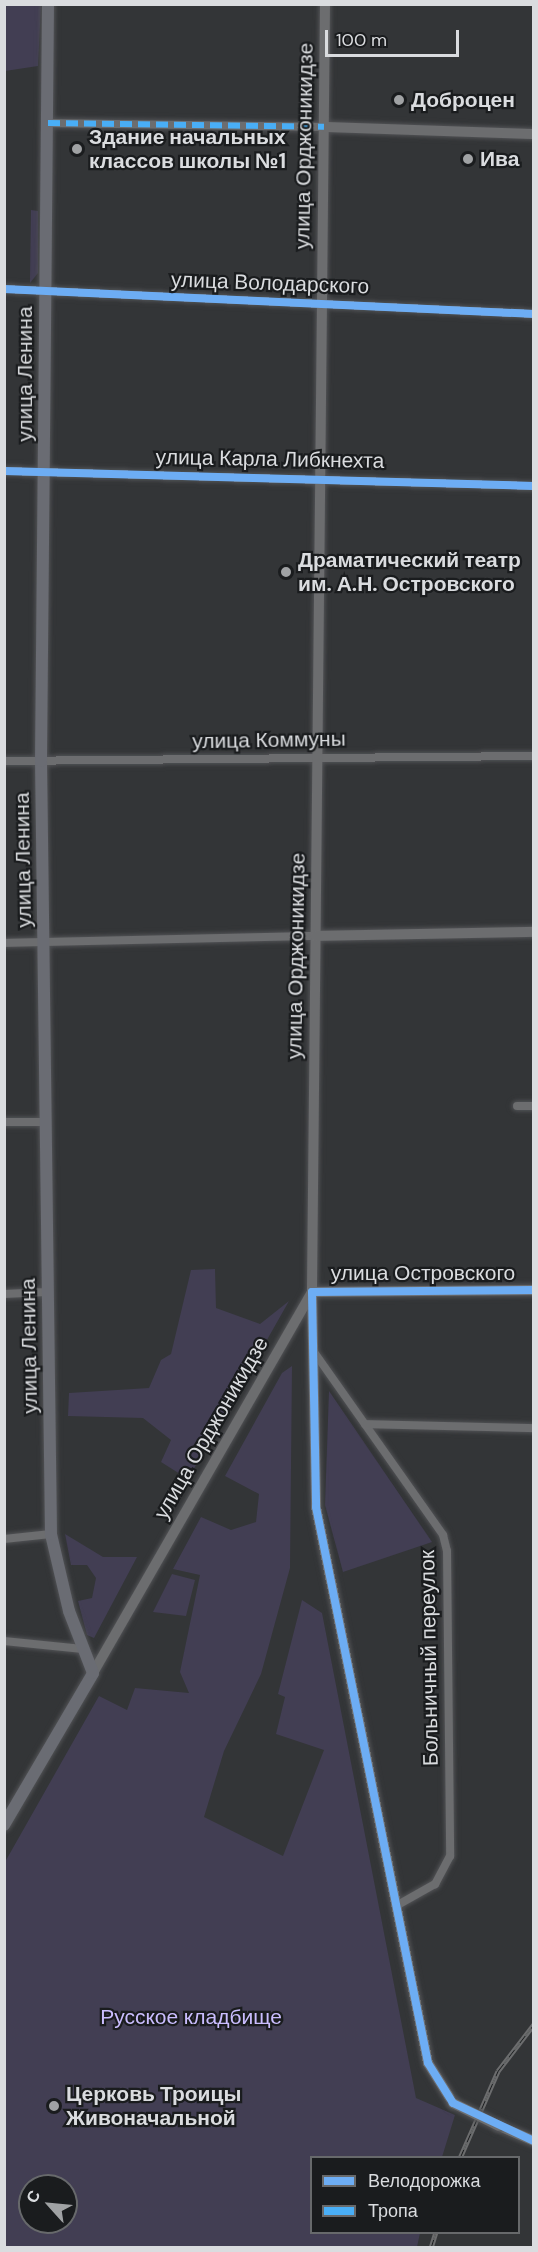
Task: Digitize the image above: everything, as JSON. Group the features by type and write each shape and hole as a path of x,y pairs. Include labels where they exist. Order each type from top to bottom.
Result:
{"main road":[{"name":"улица Ленина","path":"48,4 41,761 51,1534 83,1649 93,1673"},
{"name":"улица Орджоникидзе","path":"4,1826 312,1292 325,4"},
{"path":"324,127 534,134"},
{"path":"316,936 534,932"},
{"name":"улица Островского","path":"312,1292 534,1290"},
{"path":"312,1292 318,1516 428,2062 453,2103 534,2141"}],"street":[{"path":"48,123 324,127"},
{"name":"улица Володарского","path":"4,289 45,293 322,303 534,314"},
{"name":"улица Карла Либкнехта","path":"4,471 321,478 534,486"},
{"name":"улица Коммуны","path":"4,761 534,756"},
{"path":"4,943 316,936"},
{"path":"517,1106 534,1106"},
{"path":"4,1122 45,1122"},
{"path":"4,1294 47,1292"},
{"name":"Больничный переулок","path":"313,1351 443,1535 447,1551 450,1856 435,1884 396,1906"},
{"path":"365,1424 534,1428"},
{"path":"4,1539 51,1534"},
{"path":"4,1641 83,1649"}],"green space":[{"path":"4,5 41,5 38,66 5,71"},
{"path":"31,210 38,211 38,273 30,283"},
{"path":"215,1269 216,1308 260,1324 289,1301 188,1479 161,1462 171,1440 143,1418 68,1416 69,1393 149,1388 161,1360 171,1354 191,1270"},
{"name":"Русское кладбище","path":"292,1366 290,1568 261,1674 224,1751 204,1817 283,1856 324,1750 276,1734 285,1697 278,1694 302,1600 322,1613 416,2098 455,2115 442,2156 310,2156 310,2234 420,2234 417,2247 5,2247 5,1862 99,1696 127,1710 135,1688 189,1693 180,1672 200,1575 173,1569 201,1517 231,1530 256,1522 259,1494 225,1476 282,1373"},
{"path":"329,1391 432,1542 343,1572 325,1505"},
{"path":"65,1534 103,1557 137,1557 94,1638 87,1635 78,1601 92,1598 96,1578 87,1565 71,1565"},
{"path":"172,1574 195,1580 186,1616 153,1612"}],"railway":[{"path":"461,2156 498,2071 534,2024"},
{"path":"431,2248 435,2234"}],"marked path":[{"path":"48,123 324,127"}],"cycle path":[{"path":"4,289 534,314"},
{"path":"4,471 534,486"},
{"path":"534,1290 312,1292 316,1507 428,2063 453,2103 534,2141"}],"place":[{"name":"Доброцен","path":"399,100"},
{"name":"Здание начальных классов школы №1","path":"77,149"},
{"name":"Ива","path":"468,159"},
{"name":"Драматический театр им. А.Н. Островского","path":"286,572"},
{"name":"Церковь Троицы Живоначальной","path":"54,2106"}]}
